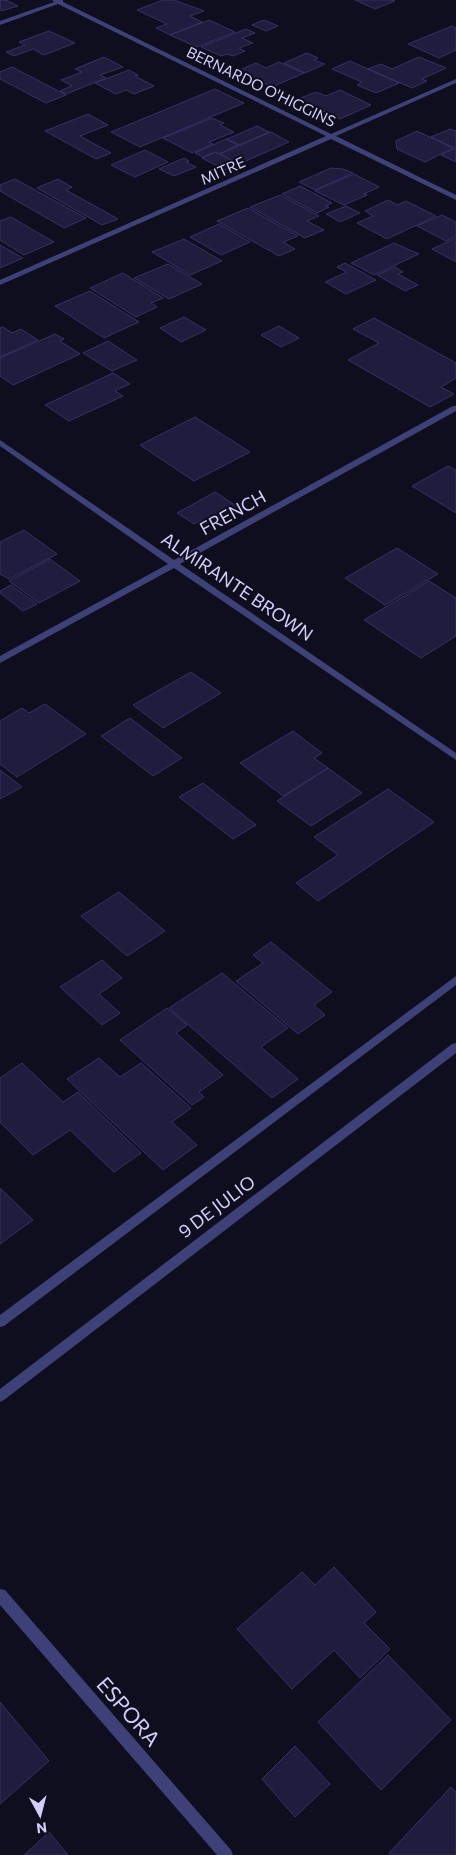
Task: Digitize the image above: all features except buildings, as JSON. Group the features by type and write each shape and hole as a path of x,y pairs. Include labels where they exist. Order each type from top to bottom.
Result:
{"street":[{"path":"0,23 59,1"},
{"name":"BERNARDO O'HIGGINS","path":"59,1 456,198"},
{"name":"MITRE","path":"0,283 456,80"},
{"name":"FRENCH","path":"0,660 456,408"},
{"name":"ALMIRANTE BROWN","path":"0,442 456,757"},
{"path":"0,1322 456,980"},
{"name":"9 DE JULIO","path":"0,1396 456,1047"},
{"name":"ESPORA","path":"0,1595 226,1855"}]}
